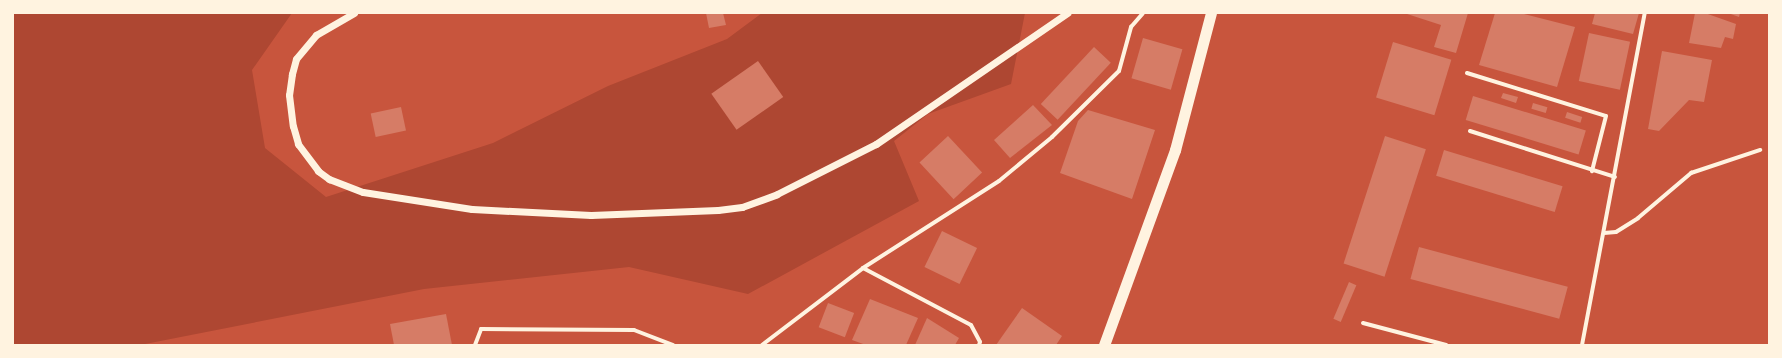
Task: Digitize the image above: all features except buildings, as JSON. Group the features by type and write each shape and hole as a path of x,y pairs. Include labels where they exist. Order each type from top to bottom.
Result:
{"highway":[{"path":"1104,345 1175,150 1211,13"}],"street":[{"path":"354,13 316,35 296,59 292,74 289,95 293,126 298,144 318,171 329,179 363,192 472,209 591,215 718,210 742,207 777,194 876,144 1067,13"},
{"path":"762,345 863,268 999,181 1052,137 1119,71 1131,27 1143,13"},
{"path":"1582,345 1615,177 1644,13"},
{"path":"1466,73 1606,116 1592,171"},
{"path":"1470,131 1592,171 1615,177"},
{"path":"1604,233 1616,232 1638,218 1690,173 1760,150"},
{"path":"863,268 971,325 980,342 979,345"},
{"path":"1363,323 1446,345"},
{"path":"475,345 481,329 634,330 672,345"}],"shaded area":[{"path":"13,13 292,13 252,70 265,148 326,197 493,143 608,86 727,39 762,13 1025,13 1011,84 928,114 894,141 919,201 748,294 629,267 424,289 140,345 13,345"}]}
